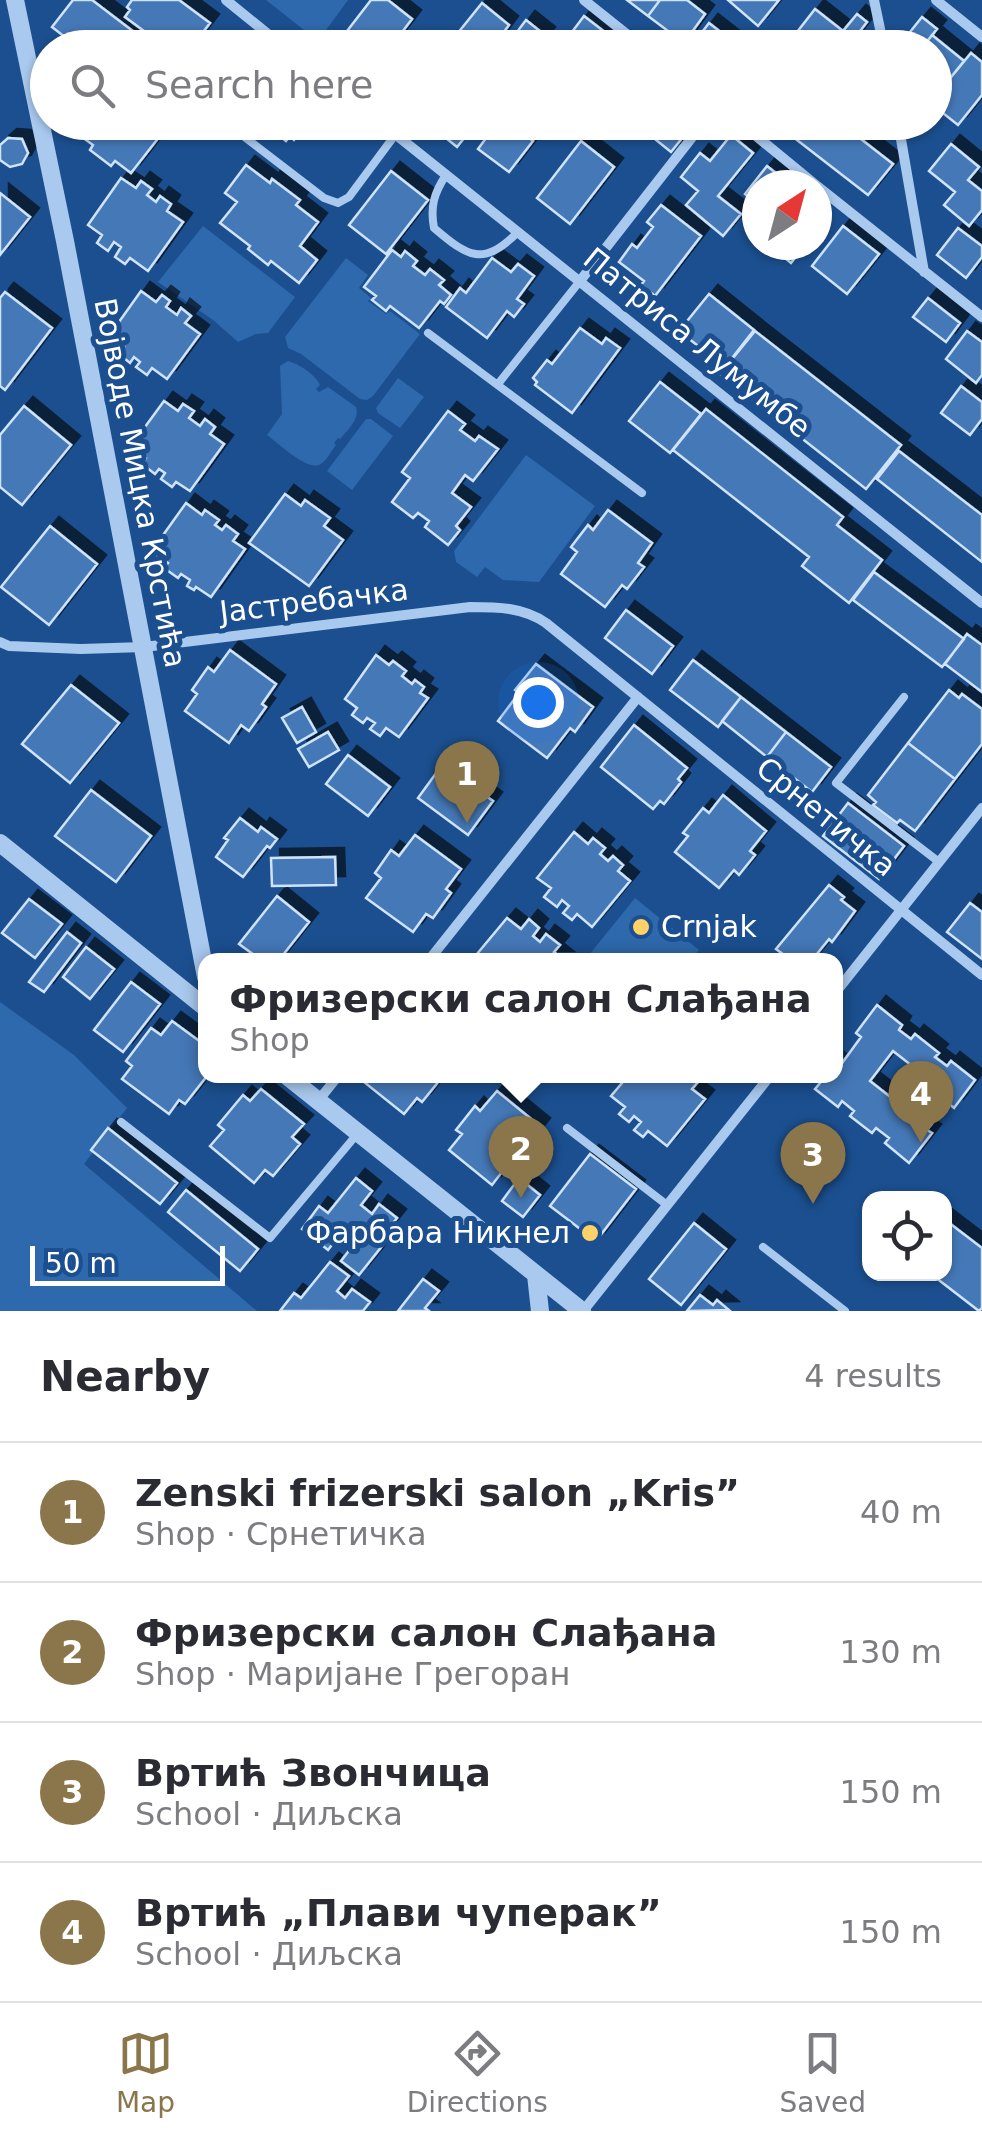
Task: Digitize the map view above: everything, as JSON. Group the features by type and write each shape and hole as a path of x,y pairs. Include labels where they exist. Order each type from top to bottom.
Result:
{"street":[{"name":"Војводе Мицка Крстића","path":"14,0 30,76"},
{"path":"226,0 264,30"},
{"path":"584,0 622,30"},
{"path":"874,0 880,30"},
{"path":"936,0 982,37"},
{"name":"Војводе Мицка Крстића","path":"44,140 201,953"},
{"name":"Патриса Лумумбе","path":"402,140 982,603"},
{"path":"580,281 690,140"},
{"path":"761,140 798,170"},
{"path":"901,140 924,272"},
{"path":"832,197 982,318"},
{"name":"Јастребачка","path":"0,642 9,646 81,650 144,648 470,606 515,610"},
{"name":"Срнетичка","path":"515,610 546,623 982,976"},
{"path":"436,953 638,697"},
{"path":"843,983 982,808"},
{"path":"0,843 198,1002"},
{"path":"296,1083 582,1311 764,1083"},
{"path":"318,1101 332,1083"},
{"path":"536,1275 540,1311"}],"lane":[{"path":"248,140 324,198 338,203 350,197 392,140"},
{"path":"446,175 435,192 431,212 434,228 455,246 472,256 491,253 518,232"},
{"path":"498,384 580,281"},
{"path":"428,333 642,493"},
{"path":"904,697 836,782 939,862"},
{"path":"121,1122 270,1238 358,1133"},
{"path":"567,1128 667,1205"},
{"path":"763,1247 846,1311"}],"shaded area":[{"path":"266,0 348,0 326,30 304,30"},
{"path":"203,226 295,297 268,333 238,342 158,282"},
{"path":"346,258 368,275 359,288 371,298 368,301 386,314 390,311 420,334 367,400 360,399 288,348 285,337"},
{"path":"288,361 315,377 319,392 328,387 356,407 352,424 319,465 300,460 267,435 282,414 280,366"},
{"path":"398,378 424,397 400,428 376,408"},
{"path":"366,419 393,436 352,490 327,471"},
{"path":"526,455 595,506 539,582 503,580 485,567 477,577 456,562 454,551"},
{"name":"Crnjak","path":"635,898 699,950 697,953 591,953"},
{"path":"0,1002 74,1055 127,1108 84,1164 257,1311 0,1311"}],"building":[{"path":"73,0 92,0 131,30 56,30 52,27"},
{"path":"132,0 179,0 210,23 205,30 143,30 125,17 130,10 127,7"},
{"path":"371,0 388,0 412,19 404,30 348,30"},
{"path":"627,0 660,0 648,16"},
{"path":"660,0 687,0 705,14 693,30 667,30 648,16"},
{"path":"728,0 779,0 758,26"},
{"path":"482,3 509,25 505,30 460,30"},
{"path":"815,9 842,30 799,30"},
{"path":"857,14 867,22 861,30 844,30"},
{"path":"584,16 602,30 574,30"},
{"path":"922,17 937,29 936,30 912,30"},
{"path":"526,20 538,30 518,30"},
{"path":"952,51 964,61 952,76"},
{"path":"971,53 982,62 982,95 958,125 952,120 952,76"},
{"path":"8,138 22,139 28,153 22,164 10,167 0,160 0,145"},
{"path":"86,140 157,140 131,173 115,161 111,166 90,150 93,145"},
{"path":"485,140 533,141 509,172 478,149"},
{"path":"656,140 681,140 671,152"},
{"path":"727,140 737,140 753,153 718,196 741,214 723,236 686,205 698,191 681,177 700,153 710,161"},
{"path":"797,140 862,140 893,164 868,195"},
{"path":"581,141 614,167 570,224 537,198"},
{"path":"951,144 979,167 968,180 982,191 982,210 969,226 944,205 955,192 929,171"},
{"path":"246,165 300,200 296,205 318,222 300,246 317,260 299,283 271,261 268,265 220,223 237,202 225,193"},
{"path":"391,171 428,200 386,254 349,225"},
{"path":"121,178 136,188 141,181 152,189 147,195 156,202 160,196 171,204 167,211 183,222 148,271 130,258 125,264 115,257 121,247 114,242 108,251 97,243 102,235 88,225"},
{"path":"0,193 30,217 0,255"},
{"path":"661,205 701,236 655,296 641,285 644,281 619,262 632,244 637,248 653,227 647,222"},
{"path":"843,226 879,254 847,294 812,266 817,260 832,260 832,240"},
{"path":"958,228 982,246 982,257 966,278 937,255"},
{"path":"392,250 401,257 405,251 417,261 413,266 425,275 430,269 444,280 439,285 451,295 444,304 440,301 419,328 390,306 386,311 364,287"},
{"path":"492,258 511,272 518,264 534,276 517,299 524,304 514,317 507,311 487,338 446,307 460,288 466,293"},
{"path":"141,291 156,302 162,295 170,301 166,307 177,315 181,308 191,316 185,323 200,334 167,379 152,368 147,375 136,367 140,362 134,357 130,363 119,354 124,347 109,336"},
{"path":"5,292 52,328 5,390 0,386 0,298"},
{"path":"709,294 754,330 725,367 679,331"},
{"path":"928,298 960,323 946,342 913,317"},
{"path":"580,328 602,344 606,338 620,348 572,413 535,385 533,378 547,360 552,364"},
{"path":"755,331 901,445 866,489 720,374"},
{"path":"967,331 982,342 982,375 976,383 946,359"},
{"path":"660,382 701,414 670,453 629,421"},
{"path":"961,386 982,402 982,419 970,435 941,413"},
{"path":"164,401 178,411 183,404 194,411 189,418 200,426 205,419 215,427 210,434 224,444 190,491 176,482 172,487 161,479 165,473 159,469 155,474 142,464 146,458 131,446"},
{"path":"24,406 71,445 22,505 0,487 0,435"},
{"path":"706,409 843,517 837,525 882,560 849,603 802,566 809,557 673,450"},
{"path":"448,411 465,424 460,430 475,441 479,436 498,449 473,481 465,475 452,493 471,507 448,545 425,527 429,521 418,513 413,518 392,502 410,478 402,472"},
{"path":"899,451 982,515 982,562 877,479"},
{"path":"285,494 301,506 305,500 330,518 324,526 343,540 309,586 249,543"},
{"path":"186,503 202,515 205,510 219,520 215,525 222,530 226,525 238,534 233,541 245,549 211,597 187,586 190,580 181,574 178,578 164,568 168,563 151,552"},
{"path":"608,510 652,543 638,563 644,567 627,589 622,585 605,607 561,574 577,552 571,547 588,525 593,530"},
{"path":"50,526 97,564 49,625 1,587"},
{"path":"874,572 964,639 942,667 853,600"},
{"path":"626,610 673,646 652,674 605,638"},
{"path":"967,634 982,645 982,692 945,664"},
{"path":"230,650 276,684 249,731 241,725 229,743 185,711 197,694 192,690 208,667 214,672"},
{"path":"376,655 406,671 402,676 424,687 420,693 428,698 399,737 386,728 380,736 370,729 375,723 367,718 363,723 352,715 357,708 345,699"},
{"path":"693,660 741,697 718,727 670,690"},
{"path":"536,664 593,707 575,732 570,728 547,758 498,721 519,693 515,690"},
{"path":"71,685 119,723 70,783 22,744"},
{"path":"949,690 959,698 962,694 982,709 982,744 955,779 908,743"},
{"path":"741,697 786,732 767,757 722,721"},
{"path":"302,707 316,732 297,743 282,718"},
{"path":"634,725 687,768 664,804 660,801 653,809 601,767"},
{"path":"328,732 339,750 309,767 298,749"},
{"path":"786,732 831,767 812,792 767,757"},
{"path":"908,743 955,779 915,831 873,805 876,802 868,795"},
{"path":"348,755 390,787 368,816 326,784"},
{"path":"454,764 485,788 482,793 493,801 468,835 418,798 442,765 449,771"},
{"path":"91,790 151,836 116,882 55,836"},
{"path":"723,795 766,831 750,851 755,855 739,875 734,870 719,888 675,852 688,836 683,833 703,808 709,813"},
{"path":"848,803 904,846 879,879 823,836"},
{"path":"240,818 258,832 261,827 277,839 243,877 216,857 228,840 224,838"},
{"path":"574,832 588,844 593,838 605,848 600,854 608,861 613,856 623,865 618,871 630,881 592,927 577,914 572,920 563,913 569,906 562,900 557,907 544,897 551,888 537,878"},
{"path":"415,835 461,869 446,889 451,893 433,918 426,914 413,932 366,898 381,878 375,873 391,850 399,856"},
{"path":"335,857 336,885 272,886 271,858"},
{"path":"829,885 855,911 832,942 829,939 818,953 781,953 776,949"},
{"path":"277,896 309,922 285,953 251,953 239,944"},
{"path":"29,899 62,924 35,958 2,933"},
{"path":"970,903 982,912 982,959 947,932"},
{"path":"507,918 521,929 529,919 539,928 533,936 540,942 546,934 560,945 555,953 478,953"},
{"path":"67,932 81,943 44,992 29,982"},
{"path":"86,947 114,969 90,999 63,977"},
{"path":"131,982 160,1004 123,1052 94,1030"},
{"path":"877,1005 902,1025 899,1030 911,1039 915,1034 939,1053 935,1057 947,1066 951,1061 975,1080 954,1108 948,1103 909,1163 885,1143 889,1138 876,1128 872,1133 850,1116 854,1111 842,1101 838,1107 815,1089 820,1083 843,1083 843,1062 861,1037 856,1033","holes":["893,1051 925,1076 902,1106 870,1081"]},
{"path":"172,1021 198,1040 198,1083 202,1083 185,1104 179,1100 169,1114 122,1079 132,1066 126,1061 151,1028 161,1035"},
{"path":"365,1083 437,1083 422,1102 417,1098 404,1114"},
{"path":"622,1083 697,1083 692,1089 705,1099 667,1146 648,1131 643,1137 634,1130 641,1122 634,1116 629,1122 619,1114 625,1107 611,1096"},
{"path":"261,1089 304,1124 292,1137 300,1144 273,1176 265,1170 254,1183 210,1146 224,1130 218,1125 243,1095 250,1101"},
{"path":"497,1091 541,1127 525,1147 531,1152 513,1175 505,1168 492,1185 449,1150 462,1134 456,1130 475,1106 480,1111"},
{"path":"108,1128 177,1183 160,1204 91,1150"},
{"path":"590,1154 636,1189 596,1241 550,1206"},
{"path":"356,1178 372,1191 361,1205 372,1214 379,1204 397,1218 382,1237 386,1241 359,1275 341,1261 351,1248 338,1237 328,1250 302,1229 319,1206 328,1213"},
{"path":"519,1178 540,1195 523,1217 502,1201"},
{"path":"186,1190 258,1249 240,1271 168,1212"},
{"path":"694,1223 726,1249 681,1305 649,1279"},
{"path":"952,1225 982,1248 979,1311 940,1281 952,1281"},
{"path":"330,1262 349,1276 337,1291 345,1298 352,1289 370,1302 363,1311 280,1311 294,1293 301,1298"},
{"path":"423,1279 439,1291 425,1308 429,1311 398,1311"},
{"path":"700,1295 713,1305 717,1300 729,1310 687,1311"}],"place":[{"name":"Zenski frizerski salon „Kris”","path":"467,823"},
{"name":"Crnjak","path":"641,927"},
{"name":"Вртић „Плави чуперак”","path":"921,1143"},
{"name":"Фризерски салон Слађана","path":"521,1198"},
{"name":"Вртић Звончица","path":"813,1204"},
{"name":"Фарбара Никнел","path":"590,1233"}]}
